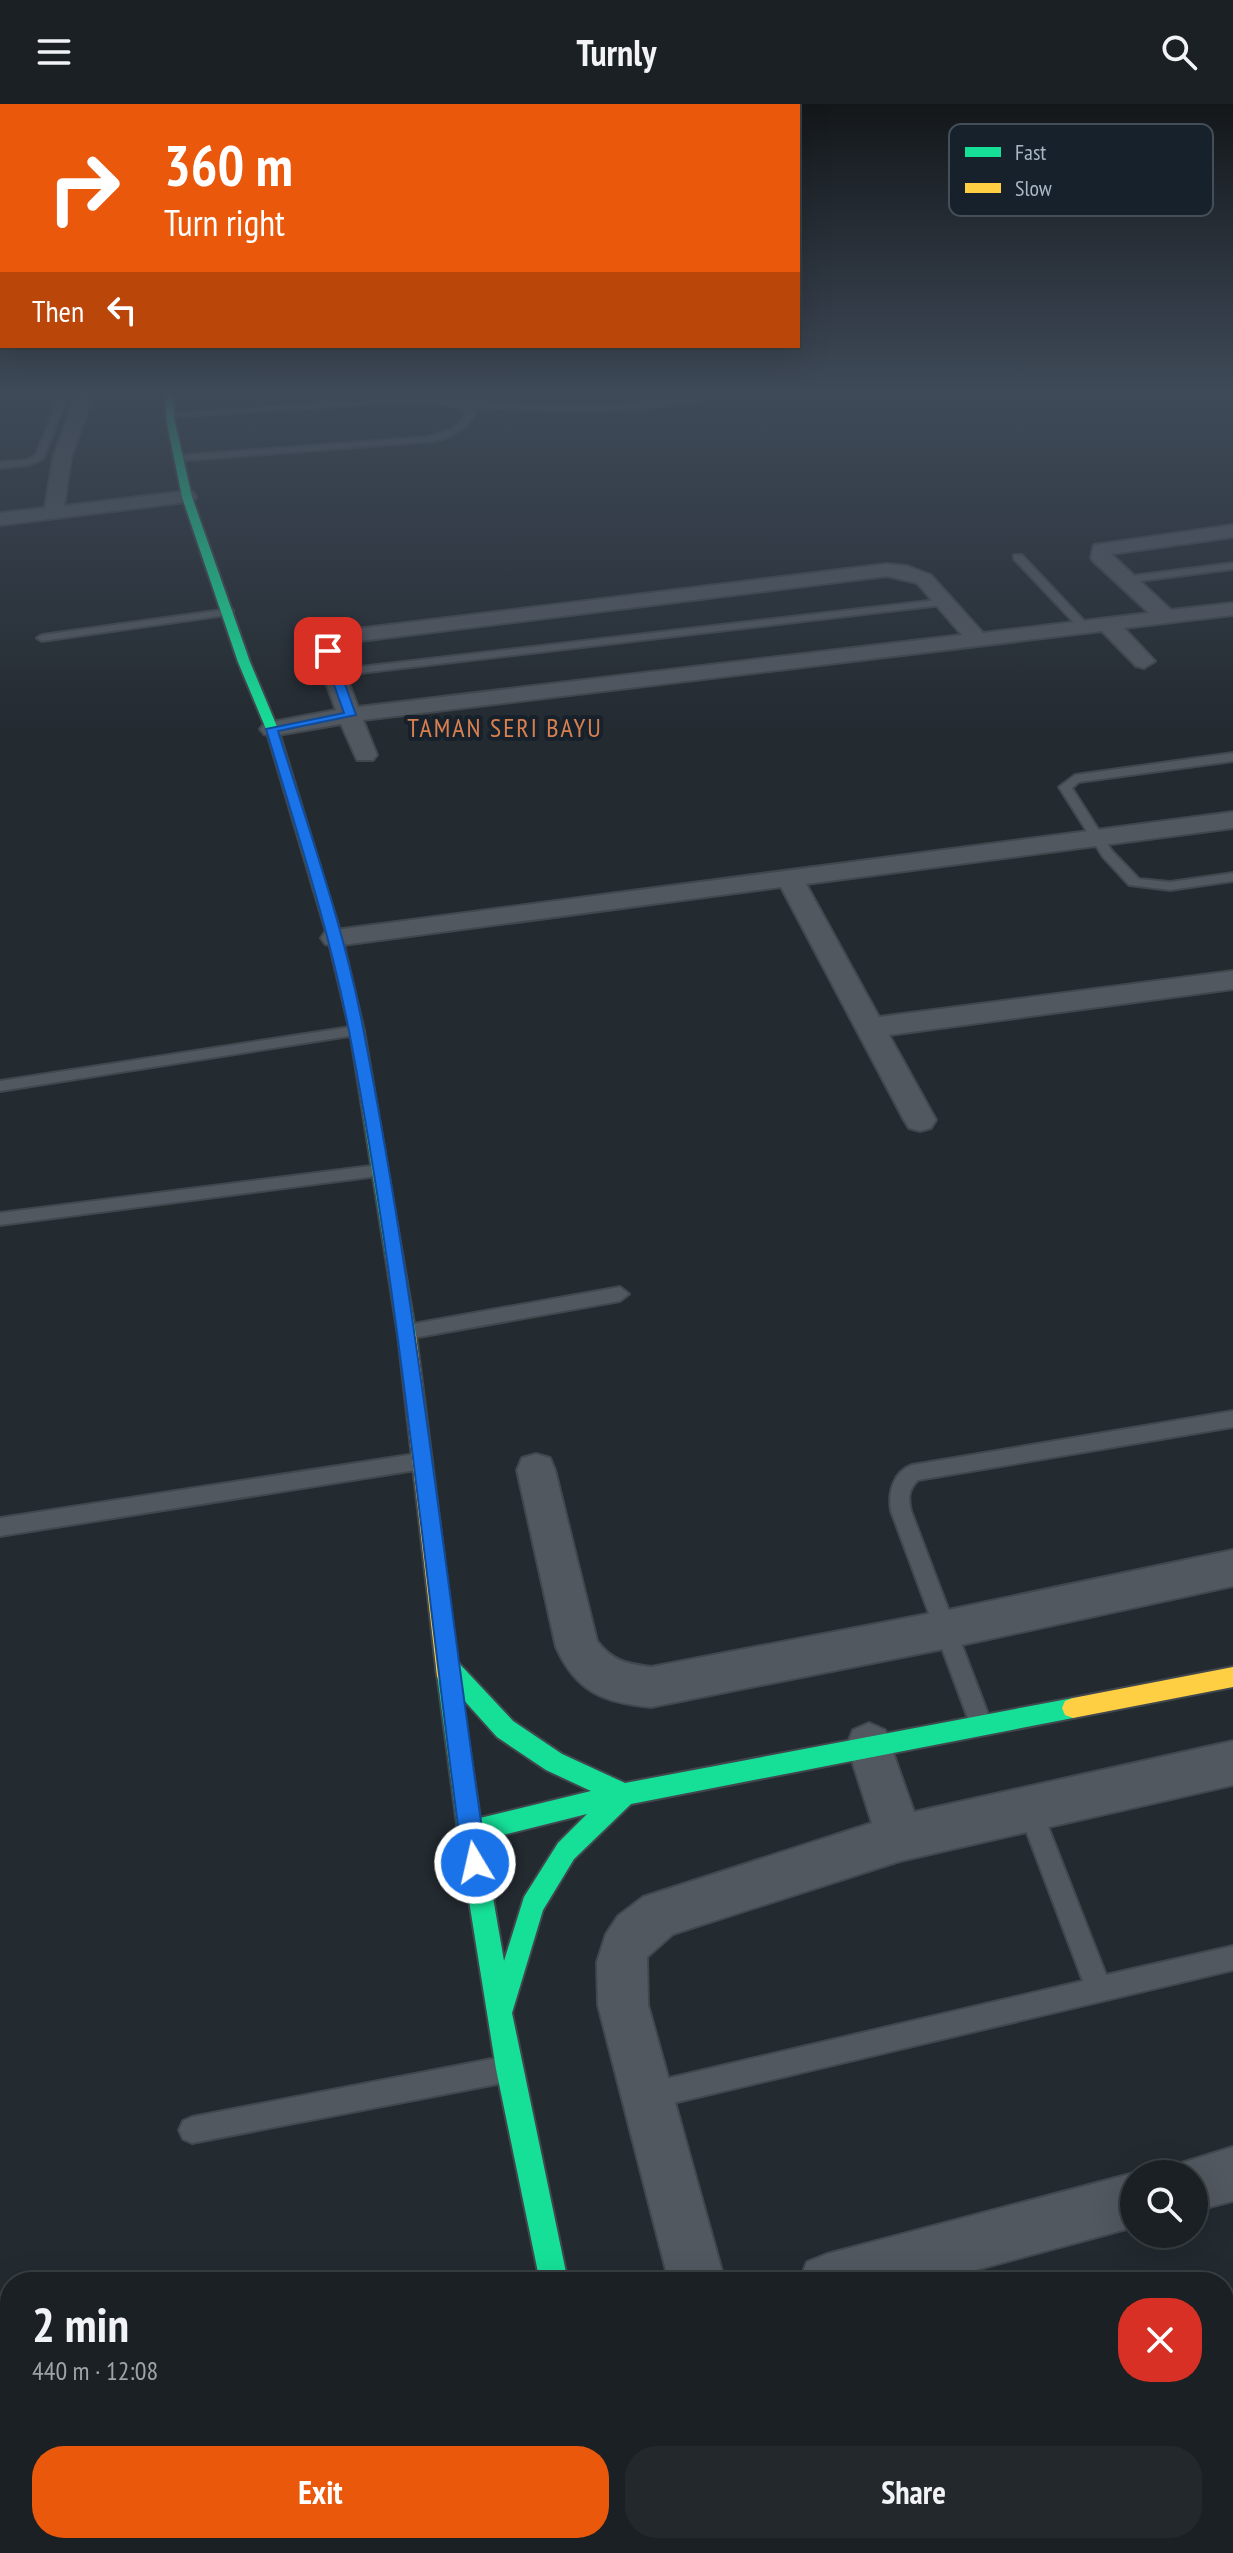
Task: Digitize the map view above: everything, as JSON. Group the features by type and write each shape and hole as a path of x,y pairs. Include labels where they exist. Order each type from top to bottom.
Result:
{"street":[{"path":"54,512 55,505"},
{"path":"0,519 114,505"},
{"path":"190,505 244,662 272,729 335,938 357,1031 407,1332 470,1832 509,2069 552,2272"},
{"path":"1166,617 1101,558 1101,549 1233,531"},
{"path":"365,755 328,651 332,644 356,635 859,572 907,572 924,579 978,640"},
{"path":"272,729 350,715 1233,609"},
{"path":"1108,625 1144,661"},
{"path":"335,938 1233,820"},
{"path":"789,878 920,1120"},
{"path":"870,1028 1233,980"},
{"path":"536,1470 577,1647 586,1664 601,1676 626,1684 651,1687 943,1630 1233,1568"},
{"path":"447,1666 505,1729 554,1762 624,1794"},
{"path":"470,1832 624,1794 1233,1677"},
{"path":"869,1745 900,1838"},
{"path":"694,2272 623,2005 620,1972 624,1947 636,1929 660,1914 900,1838 1233,1763"},
{"path":"500,2018 532,1905 566,1851 624,1794"},
{"path":"1208,2180 1233,2174"},
{"path":"864,2272 1120,2204"}],"lane":[{"path":"1018,557 1084,627"},
{"path":"1124,580 1233,566"},
{"path":"334,673 946,602"},
{"path":"42,638 229,612"},
{"path":"1233,757 1068,782 1065,787 1126,878 1160,886 1233,877"},
{"path":"0,1086 357,1031"},
{"path":"0,1219 379,1171"},
{"path":"407,1332 620,1294"},
{"path":"981,1725 943,1630 897,1495 901,1483 912,1473 1233,1419"},
{"path":"0,1527 422,1461"},
{"path":"1030,1809 1099,1989"},
{"path":"645,2096 1233,1958"},
{"path":"192,2130 509,2069"}],"traffic: fast":[{"path":"190,505 244,662 272,729 335,938 357,1031 407,1335"},
{"path":"447,1666 505,1729 554,1762 624,1794"},
{"path":"448,1676 509,2069 552,2272"},
{"path":"470,1832 624,1794 1073,1708"},
{"path":"503,2005 532,1905 566,1851 623,1796"}],"traffic: slow":[{"path":"407,1335 448,1676"},
{"path":"1073,1708 1233,1677"}],"district":[{"name":"TAMAN SERI BAYU","path":"505,728"}],"route":[{"path":"328,651 350,715 272,729 335,938 357,1031 407,1332 447,1666 475,1863"}]}
